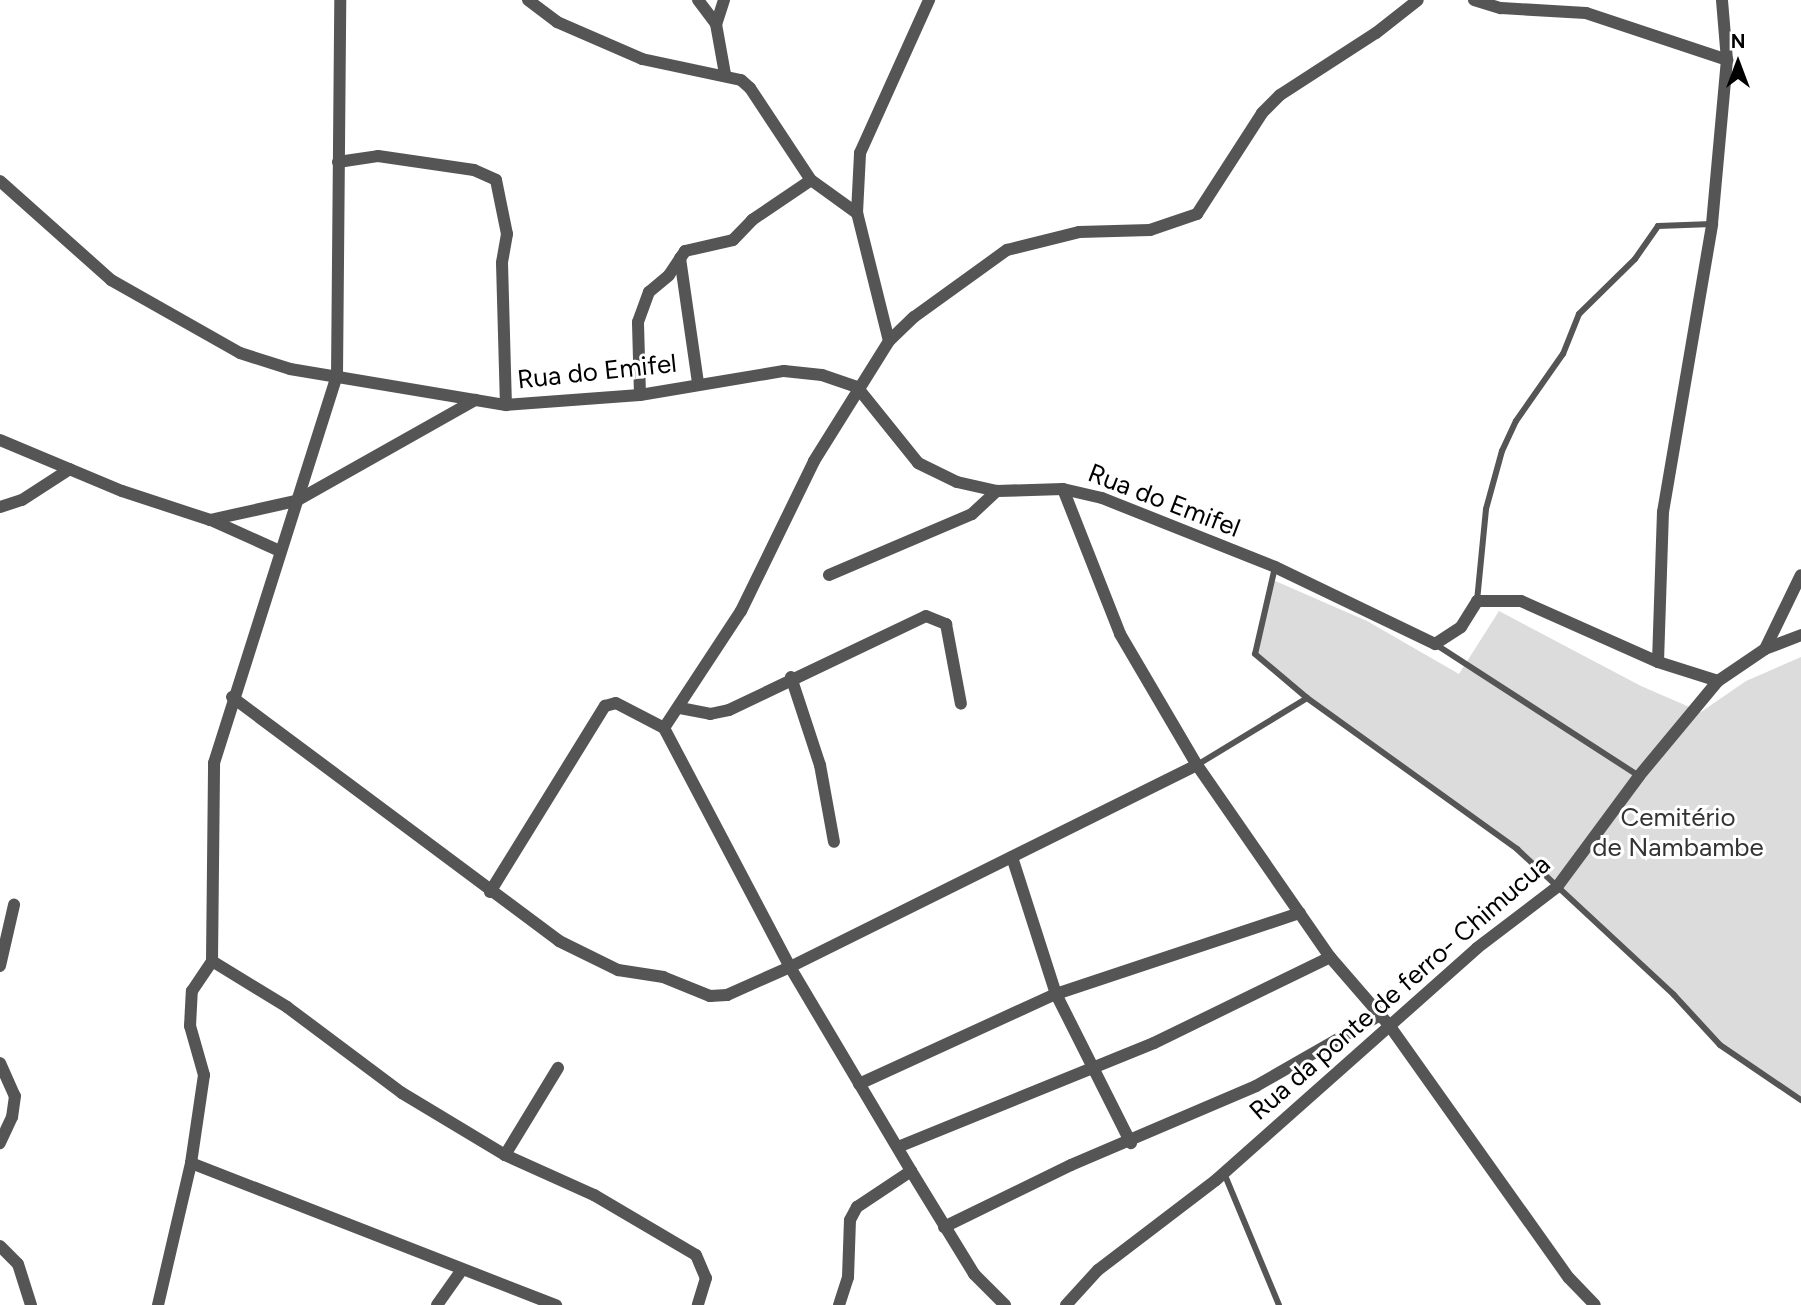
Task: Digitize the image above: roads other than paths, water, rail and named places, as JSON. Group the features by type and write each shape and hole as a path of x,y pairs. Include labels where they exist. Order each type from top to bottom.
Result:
{"street":[{"path":"158,1305 191,1163 204,1074 190,1026 192,991 212,961 214,763 232,697 337,376 340,0"},
{"path":"528,0 557,22 642,59 725,74 750,88 811,180 857,213"},
{"path":"698,0 716,24 725,74"},
{"path":"716,24 724,0"},
{"path":"889,341 857,213 860,153 929,0"},
{"path":"664,728 680,708 741,611 814,461 857,387 889,341 925,309 1007,250 1079,232 1150,230 1197,214 1262,113 1280,95 1376,33 1418,0"},
{"path":"1474,0 1501,8 1586,13 1727,60"},
{"path":"1658,662 1663,512 1712,224 1727,60 1722,0"},
{"path":"338,162 378,156 474,170 496,180 507,234 502,263 506,405"},
{"path":"640,395 640,310 649,292 669,275 685,251 733,240 752,220 811,180"},
{"name":"Rua do Emifel","path":"0,181 111,280 170,317 240,353 290,369 506,405 640,395 698,383 784,371 822,375 857,387 918,463 957,482 997,491 1063,489 1102,498 1275,567 1435,644"},
{"path":"680,258 698,383"},
{"path":"210,520 296,501 475,400"},
{"path":"0,440 70,469 210,520 281,551"},
{"path":"0,507 22,499 70,469"},
{"path":"1063,489 1120,634 1197,765 1330,957 1389,1026 1569,1278 1595,1305"},
{"path":"828,575 972,514 997,491"},
{"name":"Rua da ponte de ferro- Chimucua","path":"1066,1305 1098,1270 1224,1173 1477,947 1557,887 1639,776 1718,681 1765,649 1801,575"},
{"path":"1435,644 1461,626 1477,601 1521,601 1658,662 1718,681"},
{"path":"680,708 710,714 729,710 792,677 916,619 936,617 946,624 961,704"},
{"path":"1765,649 1801,635"},
{"path":"792,677 820,765 834,842"},
{"path":"232,697 559,941 605,965 663,977 710,996 727,995 790,967 1197,765"},
{"path":"490,892 605,706 615,703 664,728 790,967 859,1084 974,1274 1005,1305"},
{"path":"1012,857 1056,994 1130,1143"},
{"path":"0,966 14,905"},
{"path":"859,1084 1056,994 1300,913"},
{"path":"898,1147 1094,1068 1330,957"},
{"path":"212,961 287,1007 402,1093 505,1155 594,1195 696,1255 706,1278 698,1305"},
{"path":"944,1227 1059,1170 1130,1143 1256,1086 1380,1015"},
{"path":"0,1063 15,1096 12,1117 0,1143"},
{"path":"505,1155 558,1068"},
{"path":"191,1163 332,1214 461,1271 556,1305"},
{"path":"839,1305 848,1277 850,1220 857,1207 911,1171"},
{"path":"0,1247 19,1264 31,1305"},
{"path":"437,1305 461,1271"}],"lane":[{"path":"1477,601 1486,509 1502,451 1516,421 1563,354 1579,314 1635,259 1658,226 1712,224"},
{"path":"1275,567 1255,654 1307,698 1475,816 1557,887 1720,1045 1801,1100"},
{"path":"1435,644 1639,776"},
{"path":"1197,765 1307,698"},
{"path":"1224,1173 1279,1305"}],"park label":[{"name":"Cemitério de Nambambe","path":"1678,833"}]}
